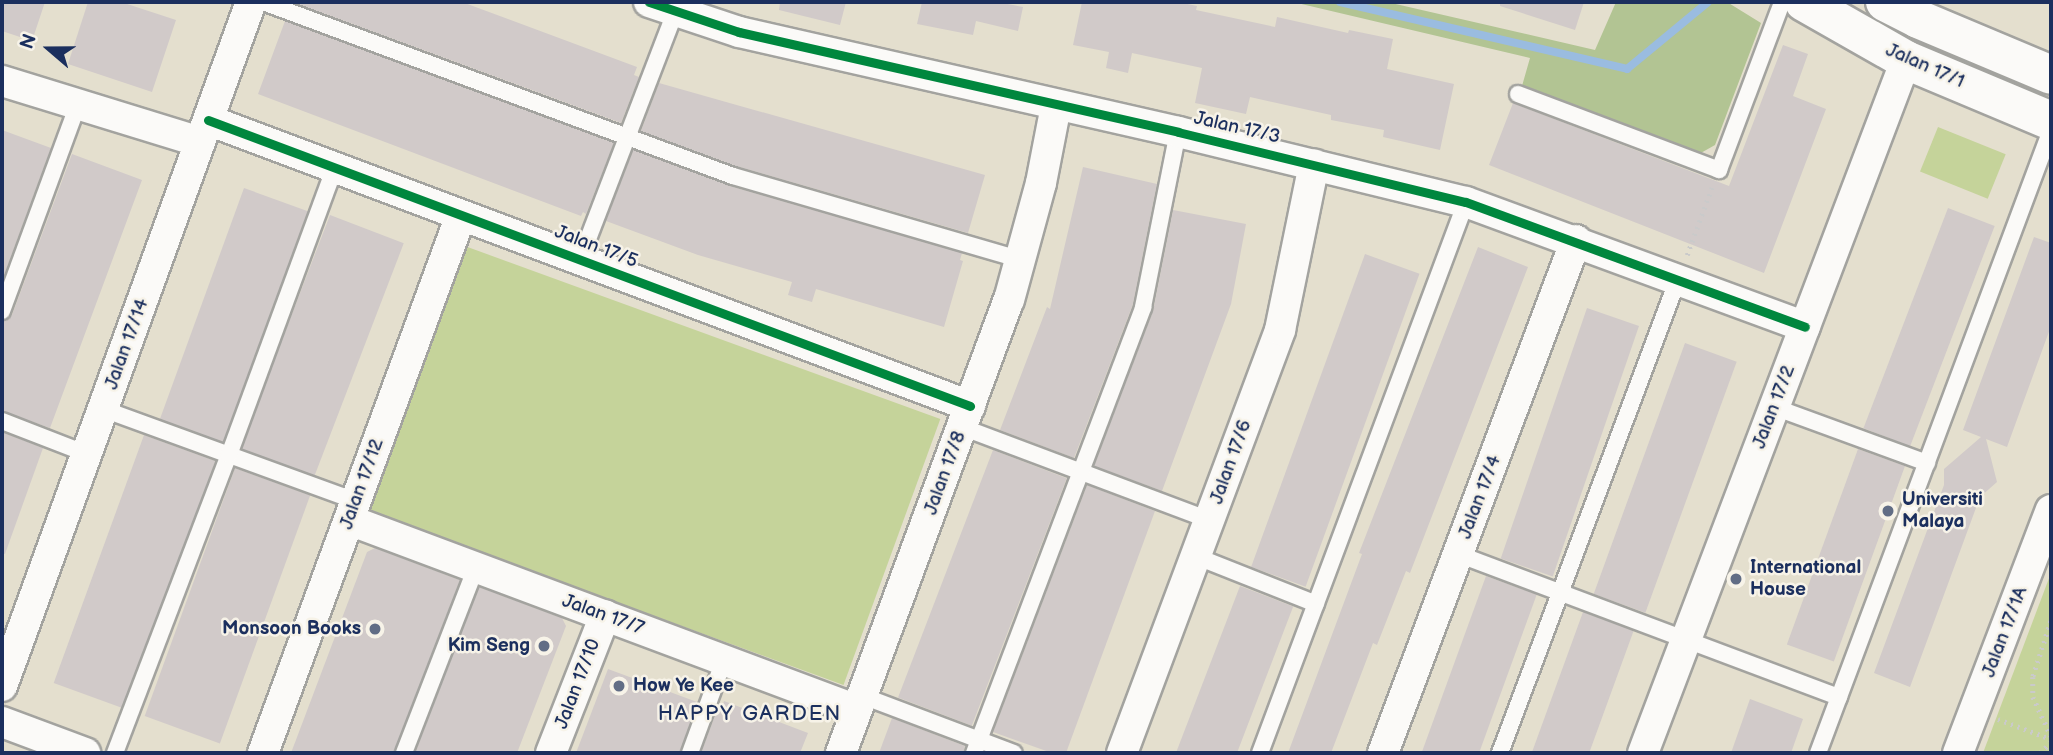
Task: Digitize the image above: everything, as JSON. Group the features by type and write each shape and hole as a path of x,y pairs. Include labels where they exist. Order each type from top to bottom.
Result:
{"street":[{"name":"Jalan 17/14","path":"2,687 251,2"},
{"name":"Jalan 17/1","path":"1804,2 1906,60 2051,121"},
{"name":"Jalan 17/1","path":"1885,2 1918,19 2051,75"},
{"name":"Jalan 17/3","path":"662,7 739,32 1178,132 1466,202 1576,240 1805,327"},
{"name":"Jalan 17/2","path":"1643,753 1906,60"},
{"name":"Jalan 17/5","path":"2,81 78,104 204,131 335,167 580,260 966,417"},
{"name":"Jalan 17/8","path":"841,753 966,417 1021,260 1056,106"},
{"name":"Jalan 17/6","path":"1122,753 1280,330 1314,164"},
{"name":"Jalan 17/12","path":"263,753 461,215"},
{"name":"Jalan 17/4","path":"1383,753 1576,240"},
{"name":"Jalan 17/1A","path":"1958,753 2051,510"},
{"name":"Jalan 17/7","path":"352,511 476,568 724,660 860,703"},
{"name":"Jalan 17/10","path":"551,753 604,615"},
{"path":"2,722 85,753"}],"lane":[{"path":"263,2 626,139 733,176 1021,260"},
{"path":"1518,94 1719,170 1782,2"},
{"path":"580,260 626,139 662,7"},
{"path":"2,311 78,104"},
{"path":"1818,753 2051,130"},
{"path":"977,747 1143,307 1178,132"},
{"path":"115,753 335,167"},
{"path":"1260,753 1466,202"},
{"path":"1500,753 1678,279"},
{"path":"1774,407 1927,463"},
{"path":"103,409 229,455 352,511"},
{"path":"966,417 1081,472 1209,520"},
{"path":"2,421 87,454"},
{"path":"1458,554 1839,697"},
{"path":"1195,556 1316,604"},
{"path":"404,753 476,568"},
{"path":"690,753 724,660"},
{"path":"860,703 977,747 1014,753"}],"path":[{"path":"1678,279 1719,170"},
{"path":"2051,621 2033,677 2032,697 2051,739"},
{"path":"1975,710 2051,739"},
{"path":"2040,753 2051,739"}],"green space":[{"path":"1293,2 1387,2 1595,50 1616,2 1727,2 1761,23 1715,145 1699,154 1522,86 1530,58"},
{"path":"1938,127 2006,154 1988,199 1920,172"},
{"path":"462,245 940,419 844,685 365,511"},
{"path":"2051,573 2051,753 1983,753"}],"building":[{"path":"2,2 45,2 32,41 2,31"},
{"path":"88,2 121,2 176,20 152,92 68,64"},
{"path":"293,2 462,2 637,67 634,75 639,77 621,123"},
{"path":"780,2 846,2 840,25 779,10"},
{"path":"922,2 997,2 1023,7 1018,31 976,21 973,35 917,24"},
{"path":"1082,2 1178,2 1197,6 1196,10 1275,27 1277,17 1348,33 1349,30 1393,39 1387,69 1454,84 1440,150 1383,137 1384,130 1331,120 1331,115 1250,97 1246,114 1195,103 1202,68 1132,53 1128,73 1106,68 1109,52 1073,45"},
{"path":"1500,2 1584,2 1575,30 1500,6"},
{"path":"285,21 614,143 586,214 583,212 581,216 258,94"},
{"path":"1783,45 1808,54 1793,96 1826,109 1764,273 1489,165 1513,103 1729,186"},
{"path":"659,83 985,175 968,233 736,166 641,131"},
{"path":"2,130 51,148 2,281"},
{"path":"633,150 730,186 962,253 960,260 963,261 944,327 816,289 812,302 788,295 792,282 698,255 606,221"},
{"path":"72,154 142,180 50,428 2,411 2,321 12,315"},
{"path":"1083,167 1157,184 1133,304 1074,458 1000,430 1047,307 1050,309"},
{"path":"244,188 308,211 224,442 160,419"},
{"path":"1948,208 1995,226 1910,446 1863,428"},
{"path":"1173,210 1246,224 1231,304 1162,491 1094,466 1153,311"},
{"path":"330,215 404,243 314,477 240,448"},
{"path":"2034,237 2051,243 2051,326 2007,447 1986,439 1997,482 1980,497 1910,687 1874,673 1944,485 1944,469 1981,437 1963,430"},
{"path":"1478,247 1528,267 1410,573 1406,571 1377,645 1373,643 1331,753 1288,753 1362,554 1359,553"},
{"path":"1365,254 1420,274 1306,587 1251,567"},
{"path":"1587,308 1639,326 1553,576 1501,559"},
{"path":"1685,343 1737,362 1645,613 1594,594"},
{"path":"2,432 43,448 5,554 2,553"},
{"path":"144,435 215,461 125,709 54,683"},
{"path":"1858,449 1905,466 1834,662 1787,644"},
{"path":"993,450 1067,478 972,726 898,697"},
{"path":"235,468 310,495 220,743 145,716"},
{"path":"1087,485 1155,511 1066,753 1052,753 993,732"},
{"path":"375,548 460,580 394,753 291,753 367,552"},
{"path":"1486,576 1537,594 1479,753 1422,753"},
{"path":"1240,586 1293,606 1237,753 1176,752"},
{"path":"479,587 562,618 566,626 517,753 415,753"},
{"path":"1583,612 1634,630 1589,753 1532,753"},
{"path":"608,669 697,702 680,753 576,753"},
{"path":"1750,699 1803,719 1791,753 1731,753"},
{"path":"724,701 808,733 800,753 701,753 717,710 721,711"},
{"path":"892,718 965,746 963,753 879,753"}],"waterway":[{"path":"1340,2 1627,69 1708,2"}],"cycle path":[{"path":"649,2 739,32 1178,132 1466,202 1805,327"},
{"path":"208,120 970,406"}],"place":[{"name":"Universiti Malaya","path":"1888,511"},
{"name":"International House","path":"1736,579"},
{"name":"Monsoon Books","path":"375,629"},
{"name":"Kim Seng","path":"544,646"},
{"name":"How Ye Kee","path":"619,686"}],"district":[{"name":"HAPPY GARDEN","path":"750,714"}]}
